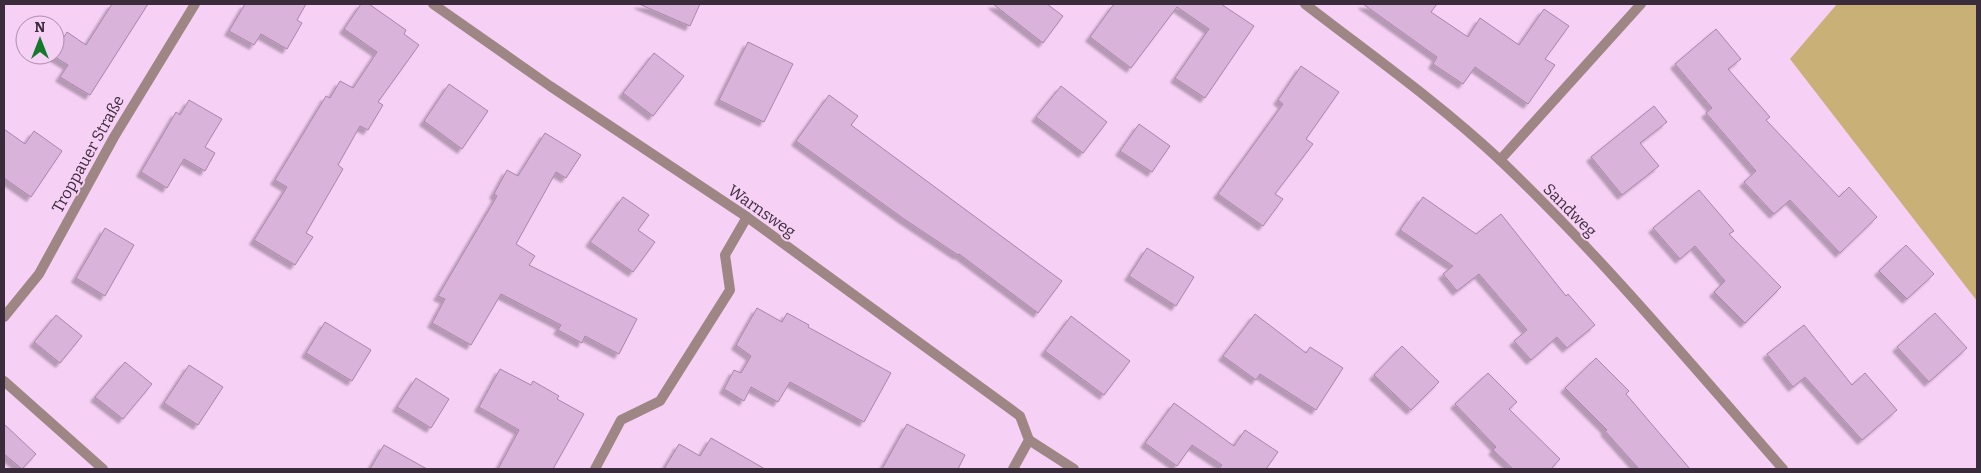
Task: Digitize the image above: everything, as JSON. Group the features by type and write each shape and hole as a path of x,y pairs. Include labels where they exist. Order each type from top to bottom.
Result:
{"street":[{"name":"Troppauer Straße","path":"4,317 39,274 118,130 195,4"},
{"name":"Warnsweg","path":"433,4 550,86 747,217 1020,416 1029,440"},
{"name":"Sandweg","path":"1305,4 1452,117 1500,160 1596,257 1783,469"},
{"path":"1500,160 1641,4"},
{"path":"595,469 621,420 660,401 730,290 725,255 747,217"},
{"path":"4,380 103,469"},
{"path":"1012,469 1029,440 1074,469"}],"shaded area":[{"path":"1837,4 1977,4 1977,301 1790,59"}],"building":[{"path":"112,4 148,4 90,95 60,77 68,65 65,63 65,35 67,32 86,45"},
{"path":"245,4 306,4 297,20 302,23 287,49 261,34 254,45 229,31"},
{"path":"361,4 369,4 406,30 404,34 419,45 378,102 383,105 368,130 360,126 338,165 343,169 306,233 313,237 295,265 254,240 287,187 275,180 326,96 330,98 340,81 353,88 377,52 344,29"},
{"path":"639,4 700,4 690,26"},
{"path":"993,4 1047,4 1063,16 1043,43"},
{"path":"1114,4 1221,4 1254,26 1205,98 1175,78 1209,29 1177,7 1131,68 1090,37"},
{"path":"1363,4 1437,4 1431,12 1468,37 1480,18 1519,45 1544,9 1569,26 1545,59 1555,65 1528,104 1475,67 1463,84 1433,64 1437,57"},
{"path":"1716,29 1741,59 1728,69 1770,117 1766,120 1839,197 1849,187 1877,217 1840,253 1790,200 1774,214 1744,182 1756,171 1706,113 1712,108 1675,64"},
{"path":"748,42 793,64 764,122 719,100"},
{"path":"654,53 684,76 653,116 623,93"},
{"path":"1301,66 1339,92 1306,139 1313,144 1275,194 1283,199 1263,226 1218,194 1283,104 1278,100"},
{"path":"449,84 488,111 462,149 424,121"},
{"path":"1061,86 1107,122 1083,153 1036,117"},
{"path":"829,95 858,116 851,125 1062,281 1038,313 959,254 904,219 796,141"},
{"path":"189,100 222,119 205,147 215,153 205,171 184,159 167,188 141,172 176,112 180,115"},
{"path":"1654,106 1667,122 1640,143 1659,166 1622,195 1591,157"},
{"path":"1139,124 1170,146 1152,172 1120,151"},
{"path":"4,129 25,144 34,131 62,151 31,197 4,178"},
{"path":"545,133 581,155 566,178 556,172 516,244 535,256 529,265 637,319 619,354 585,336 582,343 558,330 561,325 501,294 471,345 432,323 445,299 438,296 497,196 494,194 507,170 518,176"},
{"path":"1699,190 1734,231 1729,234 1781,287 1745,323 1714,292 1725,281 1695,246 1680,259 1653,228"},
{"path":"623,197 649,215 638,230 655,242 633,272 590,242"},
{"path":"1423,197 1476,234 1501,214 1566,296 1568,294 1595,325 1567,348 1557,337 1531,360 1514,341 1527,330 1479,274 1457,291 1443,274 1453,266 1400,230"},
{"path":"105,228 134,245 105,296 76,278"},
{"path":"1906,245 1934,274 1907,299 1879,271"},
{"path":"1147,248 1194,277 1176,306 1129,276"},
{"path":"757,308 782,322 787,313 809,325 808,327 891,373 864,422 790,382 778,402 751,387 744,401 724,389 734,370 741,373 751,356 736,345"},
{"path":"1935,313 1967,348 1929,382 1897,347"},
{"path":"1255,314 1306,353 1310,347 1343,368 1316,410 1260,374 1256,380 1223,356"},
{"path":"56,315 82,336 60,363 34,342"},
{"path":"1071,316 1130,361 1104,395 1045,351"},
{"path":"325,322 371,350 352,381 306,353"},
{"path":"1804,325 1852,385 1865,373 1897,410 1862,440 1805,377 1793,387 1767,354"},
{"path":"1402,346 1439,382 1411,410 1374,375"},
{"path":"1596,358 1629,391 1626,394 1690,469 1639,469 1605,431 1607,430 1565,388"},
{"path":"125,362 152,384 123,419 95,397"},
{"path":"189,365 223,387 198,425 164,403"},
{"path":"500,369 531,385 533,381 559,396 557,399 584,414 553,469 498,469 519,430 479,407"},
{"path":"1488,373 1517,402 1509,409 1560,459 1551,469 1513,469 1493,450 1496,447 1455,404"},
{"path":"416,378 449,399 431,428 397,407"},
{"path":"1174,403 1234,446 1245,430 1278,452 1266,469 1219,469 1222,465 1192,445 1177,466 1145,443"},
{"path":"4,424 36,454 22,469 4,454"},
{"path":"907,424 965,455 958,469 882,469"},
{"path":"711,438 765,469 664,469 679,444 700,456"},
{"path":"384,445 427,469 370,469"}]}
